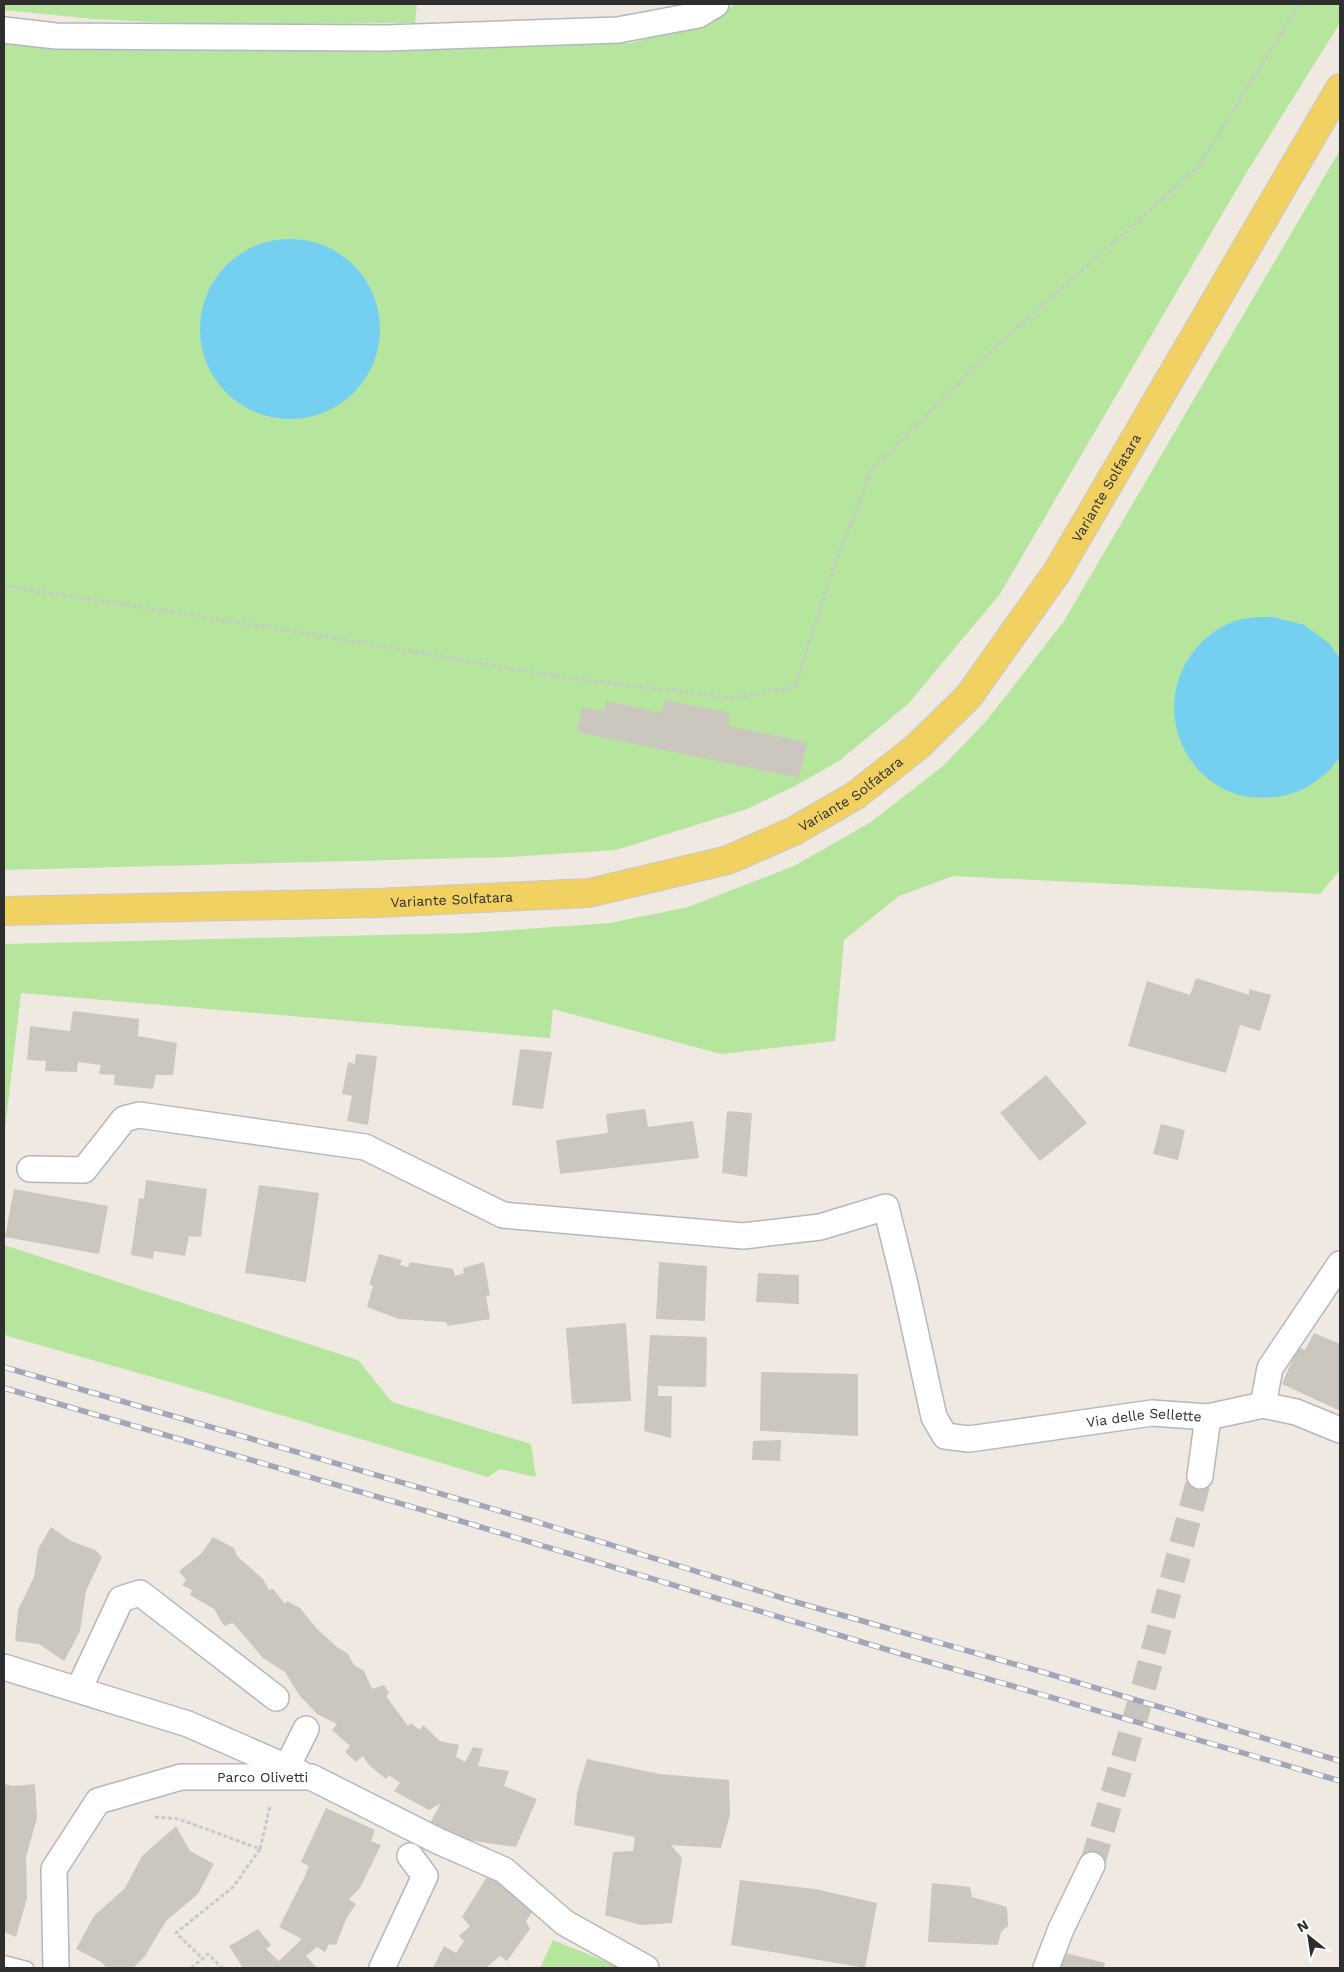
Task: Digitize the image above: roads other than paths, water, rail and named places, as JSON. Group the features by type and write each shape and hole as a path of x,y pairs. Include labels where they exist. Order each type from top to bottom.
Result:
{"main road":[{"name":"Variante Solfatara","path":"4,911 376,903 589,893 728,860 794,831 856,795 918,746 969,696 1056,572 1340,88"}],"street":[{"path":"4,30 56,36 387,38 618,30 698,15 716,4"},
{"name":"Via delle Sellette","path":"30,1169 84,1170 124,1119 139,1115 365,1147 503,1214 744,1236 820,1227 886,1207 934,1417 945,1436 969,1439 1152,1413 1208,1417 1263,1405 1296,1412 1340,1430"},
{"path":"1263,1405 1270,1368 1340,1264"},
{"path":"1200,1476 1208,1417"},
{"path":"79,1689 121,1599 140,1593 276,1698"},
{"path":"4,1667 188,1724 282,1772 306,1729"},
{"name":"Parco Olivetti","path":"56,1968 54,1868 98,1801 181,1777 282,1772 311,1778 438,1841 504,1870 565,1923 646,1968"},
{"path":"382,1968 424,1876 410,1856"},
{"path":"1046,1968 1060,1929 1092,1865"}],"lane":[{"path":"4,1962 27,1968"}],"water":[{"path":"281,239 299,239 324,246 340,254 354,265 365,279 373,295 380,320 380,338 373,363 365,379 354,393 340,404 316,415 299,419 281,419 264,415 240,404 220,386 204,355 200,338 200,320 204,303 215,279 233,259 264,243"},
{"path":"1255,617 1274,617 1304,625 1329,643 1340,659 1340,756 1330,770 1307,787 1282,796 1257,798 1233,793 1211,781 1194,765 1183,746 1176,725 1174,702 1178,680 1188,659 1212,633 1238,620"}],"tunnel":[{"path":"1092,1865 1137,1712 1200,1476"}],"railway":[{"path":"4,1367 524,1518 792,1601 1039,1671 1340,1761"},
{"path":"4,1388 474,1525 905,1655 1340,1781"}]}
